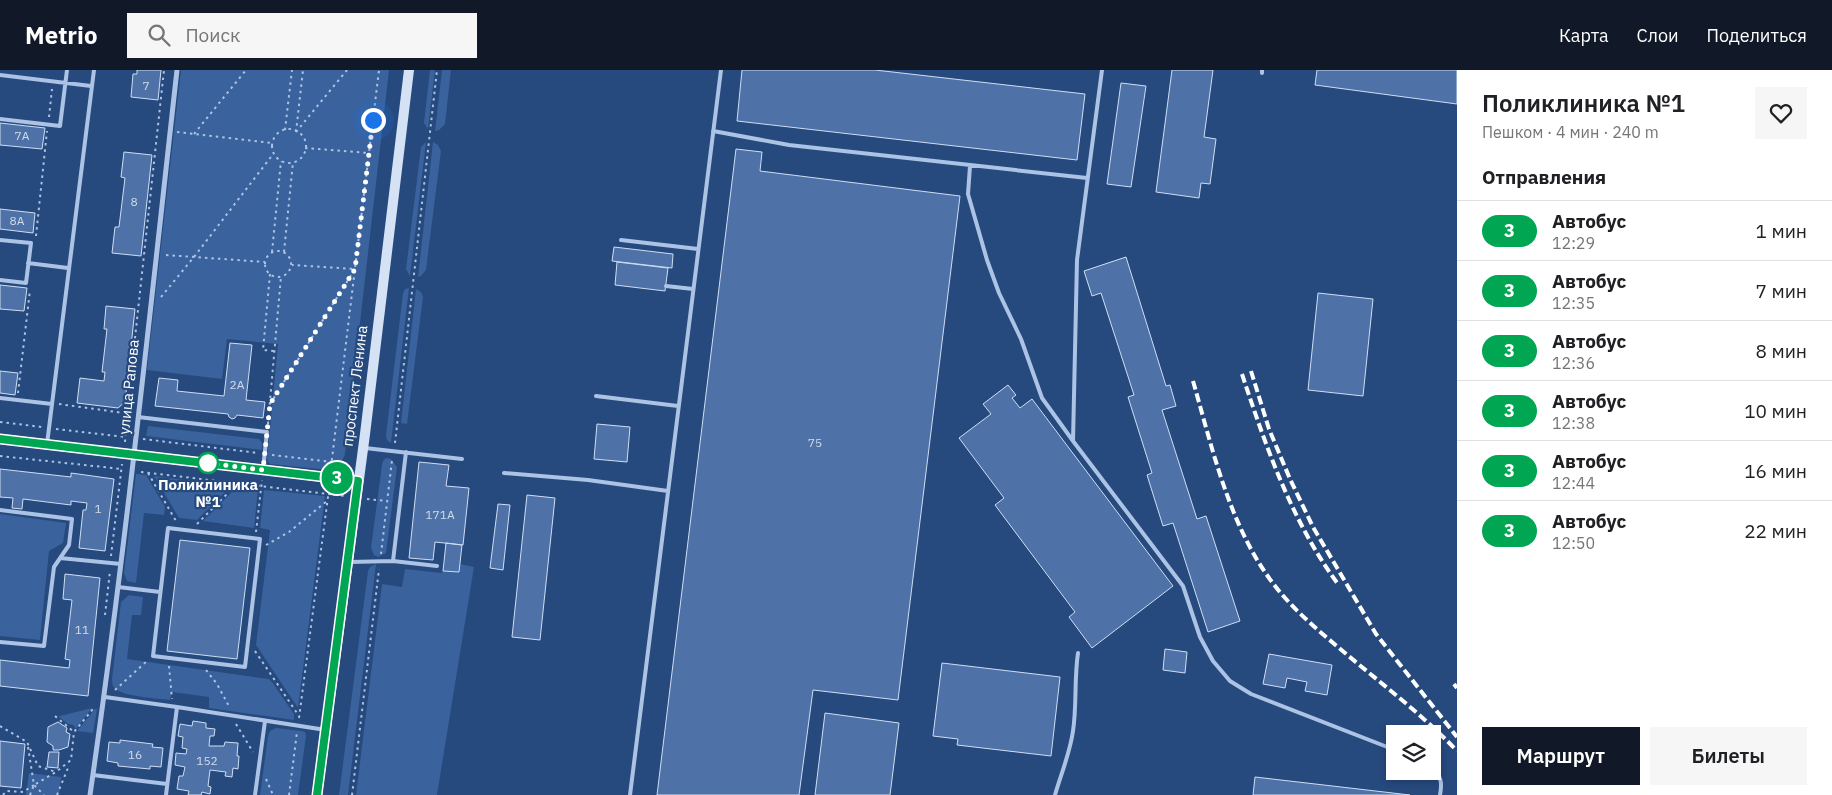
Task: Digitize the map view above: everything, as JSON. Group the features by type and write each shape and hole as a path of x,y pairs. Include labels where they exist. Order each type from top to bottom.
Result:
{"main road":[{"name":"проспект Ленина","path":"317,795 363,448 409,70"},
{"path":"0,439 358,481"}],"street":[{"name":"улица Рапова","path":"90,795 121,564 132,471 129,454 136,438 177,70"}],"lane":[{"path":"0,119 60,126 67,70"},
{"path":"47,444 94,70"},
{"path":"630,795 721,70"},
{"path":"1072,441 1077,260 1102,70"},
{"path":"0,75 92,86"},
{"path":"713,131 789,145 1087,178"},
{"path":"970,166 968,194 987,260 999,293 1021,339 1042,398 1072,441 1183,586 1200,637 1213,662 1230,680 1251,694 1386,746"},
{"path":"0,240 30,243 26,283 0,280"},
{"path":"621,240 698,249"},
{"path":"28,263 68,268"},
{"path":"666,286 693,289"},
{"path":"596,396 678,406"},
{"path":"0,398 52,404"},
{"path":"138,416 267,432 263,470"},
{"path":"363,448 462,459"},
{"path":"393,561 406,452"},
{"path":"504,474 588,480 668,491"},
{"path":"0,510 72,519 69,545 54,566 44,646 0,642"},
{"path":"168,528 190,530 260,539 245,667 153,656 168,528"},
{"path":"60,558 121,564"},
{"path":"348,562 393,561 437,566"},
{"path":"118,587 160,592"},
{"path":"1055,795 1074,730 1078,653"},
{"path":"104,697 175,706 326,730"},
{"path":"166,795 175,706"},
{"path":"256,795 265,721"},
{"path":"93,776 167,784"},
{"path":"1440,795 1441,780"}],"path":[{"path":"104,621 122,470 129,454 126,437 127,412 164,70"},
{"path":"194,134 246,70"},
{"path":"285,130 292,70"},
{"path":"296,132 303,70"},
{"path":"296,132 347,70"},
{"path":"289,795 332,462 379,70"},
{"path":"352,795 438,70"},
{"path":"35,244 53,81"},
{"path":"285,130 296,132 303,137 305,148 301,158 294,162 281,161 274,154 272,143 278,133 285,130"},
{"path":"170,131 272,143"},
{"path":"305,148 369,153"},
{"path":"150,305 158,301 274,154"},
{"path":"272,252 281,161"},
{"path":"284,252 294,162"},
{"path":"270,274 282,276 289,272 292,264 289,256 277,250 272,252 265,262 265,266 270,274 263,350 275,351"},
{"path":"156,254 265,262"},
{"path":"292,264 355,269"},
{"path":"270,404 355,269"},
{"path":"267,432 282,276"},
{"path":"17,400 30,283"},
{"path":"52,404 127,412 138,416"},
{"path":"0,422 332,462"},
{"path":"0,456 387,501"},
{"path":"255,538 263,470"},
{"path":"148,473 181,529"},
{"path":"190,530 238,483"},
{"path":"259,548 289,532 327,501"},
{"path":"248,641 299,716"},
{"path":"104,697 116,690 153,656"},
{"path":"168,658 175,706"},
{"path":"198,662 217,684 227,700 233,715"},
{"path":"3,795 6,791 23,792 56,772 70,760 74,732 94,707"},
{"path":"55,716 74,732"},
{"path":"0,726 27,742 38,766 56,772"},
{"path":"69,737 74,738"},
{"path":"27,742 34,785 30,795"},
{"path":"57,795 68,768"},
{"path":"34,785 44,795"}],"shaded area":[{"path":"181,70 389,70 345,454 335,468 329,470 270,464 267,460 278,344 227,339 222,379 147,370"},
{"path":"430,70 435,70 428,129 424,123"},
{"path":"442,70 451,70 445,124 435,131"},
{"path":"426,142 410,276 406,269 421,147"},
{"path":"433,142 438,145 441,151 426,270 418,277"},
{"path":"409,288 391,443 387,440 386,435 403,293 405,289"},
{"path":"416,289 421,292 423,297 407,424 401,423"},
{"path":"148,426 259,439 262,443 262,450 146,436"},
{"path":"386,458 391,459 397,467 386,553 378,557 374,555 371,548 382,465"},
{"path":"136,474 146,475 165,507 164,515 144,513 136,583 127,581 124,573"},
{"path":"154,476 231,486 197,520 179,518"},
{"path":"238,486 258,489 254,528 203,521"},
{"path":"264,490 325,496 298,708 256,645 270,530 260,528"},
{"path":"0,514 66,523 63,543 49,551 40,640 0,636"},
{"path":"376,564 348,795 339,795 368,571 370,567"},
{"path":"460,564 474,567 437,795 356,795 382,584 402,587 405,569 441,573 443,571 459,572"},
{"path":"129,595 143,597 141,615 132,615 127,659 269,679 294,714 294,720 209,708 209,697 172,692 170,700 134,696 116,689 113,686 112,679 121,602"},
{"path":"92,708 76,729 73,725 68,724 59,717 60,716"},
{"path":"97,709 93,733 77,731"},
{"path":"276,728 305,732 298,795 260,795 268,736 270,731"},
{"path":"29,773 61,777 59,795 26,795"}],"building":[{"path":"137,70 161,70 158,100 131,97 133,74 137,74"},
{"path":"742,70 875,70 1085,94 1077,160 737,121"},
{"path":"1172,70 1213,70 1204,137 1216,139 1210,184 1201,183 1199,198 1156,192"},
{"path":"1317,70 1457,70 1457,104 1315,85"},
{"path":"1121,83 1146,86 1131,187 1107,184"},
{"path":"0,123 45,128 42,149 0,145"},
{"path":"736,149 762,152 760,171 960,196 898,700 813,690 799,795 657,795"},
{"path":"124,152 152,155 141,256 112,253 115,227 119,227 125,178 121,177"},
{"path":"0,209 35,213 33,233 0,229"},
{"path":"614,247 673,254 672,268 612,261"},
{"path":"1126,257 1166,386 1170,385 1176,406 1162,410 1197,519 1206,516 1240,621 1208,632 1173,523 1163,526 1147,475 1152,473 1128,397 1134,395 1101,293 1092,296 1084,271"},
{"path":"617,262 668,268 665,291 615,285"},
{"path":"0,285 27,288 24,311 0,309"},
{"path":"1318,293 1373,299 1363,396 1308,390"},
{"path":"106,306 135,309 125,402 118,408 77,403 80,378 104,381 105,372 102,372 107,329 104,329"},
{"path":"230,343 252,345 246,400 265,402 263,418 237,415 232,419 228,414 155,406 159,378 178,380 177,391 224,396"},
{"path":"0,371 18,373 15,395 0,393"},
{"path":"1008,385 1016,395 1012,398 1020,408 1032,399 1173,586 1092,648 1069,617 1075,612 995,505 1004,498 959,438 991,414 983,404"},
{"path":"597,424 630,427 627,462 594,459"},
{"path":"419,462 449,465 446,486 469,488 463,545 435,542 433,560 409,558"},
{"path":"0,469 71,477 71,473 114,479 105,551 79,548 83,510 86,510 87,503 71,501 71,505 23,499 22,509 12,508 13,498 0,497"},
{"path":"527,495 555,498 540,640 512,637"},
{"path":"498,504 510,505 503,570 490,568"},
{"path":"180,540 250,548 237,659 167,651"},
{"path":"446,543 462,545 459,572 443,571"},
{"path":"65,574 100,578 88,696 0,686 0,660 69,668 70,660 65,659 72,600 63,599"},
{"path":"1165,649 1187,652 1185,673 1163,670"},
{"path":"1269,654 1332,665 1327,695 1305,691 1307,682 1287,678 1285,688 1263,684"},
{"path":"942,663 1060,677 1051,756 957,745 958,739 933,736"},
{"path":"825,713 899,723 890,795 815,795"},
{"path":"193,721 206,723 206,728 215,729 214,736 210,736 209,746 224,746 225,742 238,743 238,769 233,768 232,777 225,776 226,772 210,770 208,786 211,787 210,794 202,792 201,795 188,795 189,791 177,789 179,776 183,776 185,767 175,765 176,753 186,754 187,749 182,748 183,737 178,736 180,724 192,726"},
{"path":"58,722 67,728 66,732 70,734 68,747 53,750 53,746 47,742 48,727"},
{"path":"120,740 153,744 152,747 163,748 161,767 150,766 150,769 118,766 118,763 107,761 109,742 120,743"},
{"path":"0,741 25,744 21,788 0,786"},
{"path":"49,752 59,752 58,768 47,767"},
{"path":"1255,777 1410,795 1253,795"}],"railway":[{"path":"1251,371 1269,429 1313,527 1376,634 1457,737"},
{"path":"1242,374 1271,456 1294,510 1307,535 1338,584"},
{"path":"1193,381 1215,459 1233,511 1257,560 1272,582 1306,619 1417,713 1457,751"},
{"path":"1454,684 1457,688"}],"bus line":[{"name":"3","path":"0,439 358,481 317,795"}],"place":[{"name":"Поликлиника №1","path":"208,463"}],"route":[{"path":"208,463 263,470 270,404 355,269 373,120"}]}
